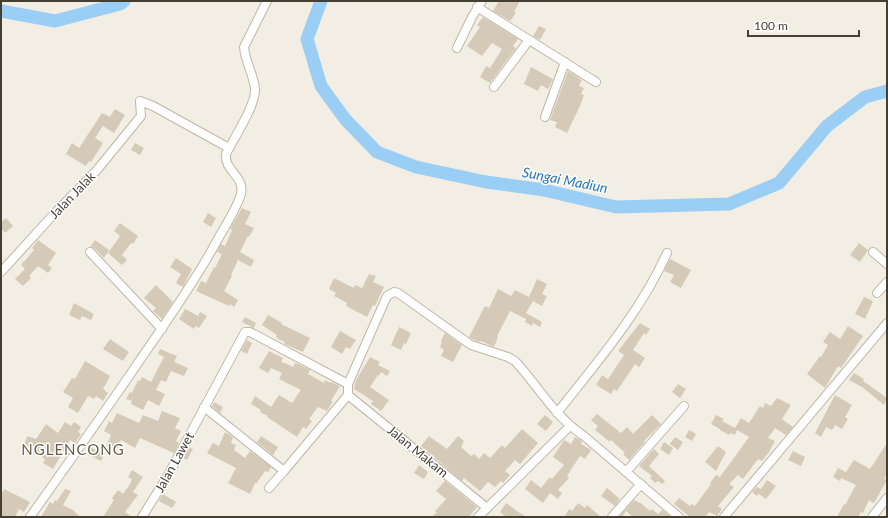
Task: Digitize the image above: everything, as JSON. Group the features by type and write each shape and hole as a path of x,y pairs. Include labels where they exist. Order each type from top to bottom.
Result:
{"street":[{"path":"30,517 162,329 201,270 241,194 241,184 228,167 225,160 229,148 251,108 255,95 255,88 244,54 244,47 268,1"},
{"path":"458,48 480,4 529,40 596,82"},
{"path":"494,87 529,40"},
{"path":"545,117 565,62"},
{"name":"Jalan Jalak","path":"1,272 52,215 98,170 141,116 140,101 153,106 229,148"},
{"path":"90,252 162,329"},
{"path":"873,252 887,264"},
{"path":"557,413 616,339 659,272 667,253"},
{"path":"877,293 887,282"},
{"path":"269,488 348,394 348,384 387,296 394,292 398,293 471,345 508,357 515,361 557,413 570,426 584,436 679,517"},
{"path":"724,517 887,322"},
{"name":"Jalan Lawet","path":"142,517 167,477 243,334 250,332 348,384"},
{"name":"Jalan Makam","path":"348,394 487,508"},
{"path":"626,472 684,406"},
{"path":"204,407 284,471"},
{"path":"478,517 570,426"},
{"path":"612,517 641,484"},
{"path":"872,517 887,498"}],"building":[{"path":"499,1 520,1 514,12 516,13 510,21 493,11"},
{"path":"483,17 518,39 513,46 516,48 490,83 480,77 486,66 490,68 502,49 492,43 482,56 467,46 480,27 477,25"},
{"path":"539,26 546,29 540,40 533,36"},
{"path":"531,67 553,79 548,89 541,85 538,91 524,84"},
{"path":"568,71 582,80 579,86 584,88 581,94 584,95 567,133 555,127 557,122 550,120"},
{"path":"115,109 125,115 114,133 103,126 95,138 103,143 91,162 89,161 86,166 66,154 72,143 79,148 102,113 110,117"},
{"path":"135,143 144,148 140,155 131,150"},
{"path":"242,208 251,212 245,224 254,228 240,252 254,260 251,267 238,260 224,291 238,300 234,307 230,304 229,306 196,291 201,281 206,283 214,267 215,268 222,254 217,252 221,244 225,246 232,230 230,229"},
{"path":"208,213 216,218 211,227 203,222"},
{"path":"6,218 13,226 5,233 1,228 1,222"},
{"path":"120,223 138,236 133,244 131,243 122,255 127,260 122,265 108,253 120,236 114,231"},
{"path":"38,240 56,253 48,265 52,268 48,273 38,266 29,276 31,278 23,286 15,279 25,269 21,265 34,250 32,248"},
{"path":"95,240 109,250 104,258 94,248 90,247"},
{"path":"859,243 868,250 860,262 850,255"},
{"path":"176,258 192,269 183,287 176,283 181,274 170,267"},
{"path":"670,259 691,270 681,288 670,282 674,275 664,271"},
{"path":"369,274 376,276 373,282 384,287 375,306 373,305 367,317 346,306 347,303 334,296 336,293 329,289 334,278 354,288 355,285 362,288"},
{"path":"537,279 547,284 542,294 547,296 542,306 533,301 526,313 542,322 540,327 533,323 532,326 525,322 526,319 510,311 497,336 498,337 494,347 469,337 485,306 489,308 498,289 511,296 515,290 529,297"},
{"path":"156,285 173,302 162,319 153,311 156,308 144,298"},
{"path":"864,297 873,301 865,319 855,314"},
{"path":"74,303 94,314 91,320 82,316 80,320 69,315"},
{"path":"185,309 198,316 200,312 207,316 199,328 195,326 194,329 179,319"},
{"path":"268,315 282,323 281,324 310,338 303,352 284,344 285,342 278,339 276,336 277,335 262,325"},
{"path":"245,317 256,323 254,328 242,322"},
{"path":"640,323 650,329 646,335 644,333 633,350 645,358 639,367 635,364 617,391 614,389 611,394 596,385 602,375 608,379 624,355 618,351"},
{"path":"848,326 863,336 841,368 838,366 825,388 807,374 820,356 821,357 828,345 823,342 830,332 840,339"},
{"path":"399,327 411,333 406,344 404,343 401,350 391,345"},
{"path":"340,331 356,340 350,349 346,347 342,354 331,347"},
{"path":"445,333 462,345 453,362 441,356 444,350 440,347 441,341"},
{"path":"110,339 129,352 123,361 103,349"},
{"path":"247,340 252,343 247,354 241,351"},
{"path":"160,349 177,356 174,362 188,368 184,376 171,371 166,382 161,380 156,390 165,394 159,406 148,400 143,410 131,404 132,401 126,399 130,392 132,393 138,380 140,381 142,377 151,382 164,357 158,354"},
{"path":"269,351 283,358 281,362 293,367 295,363 300,365 310,370 308,374 324,383 325,380 340,386 327,411 318,407 309,419 312,421 306,429 303,427 297,437 260,412 261,410 251,404 255,396 271,407 279,395 292,403 301,390 279,379 282,373 271,368 268,373 259,368"},
{"path":"370,357 380,362 378,365 390,371 387,376 381,372 370,387 389,400 381,411 371,404 373,401 354,389 356,380"},
{"path":"85,361 110,376 103,389 108,393 103,401 96,396 94,399 88,396 78,413 68,407 73,398 63,392 72,378 75,379"},
{"path":"854,373 864,379 863,381 887,398 884,405 862,387 849,380"},
{"path":"678,384 686,389 680,398 672,392"},
{"path":"835,395 852,405 845,417 848,419 842,429 835,425 832,430 826,427 821,437 815,433"},
{"path":"777,398 791,405 782,419 793,427 786,435 775,428 768,438 775,441 769,452 762,461 758,459 743,479 738,475 729,484 734,487 718,506 722,509 717,516 709,512 705,517 690,517 674,504 679,498 690,506 692,504 695,506 716,475 720,477 749,437 737,430 735,435 730,433 729,435 711,424 716,415 724,419 722,421 735,428 741,418 749,423 760,406 763,408 765,403 771,406"},
{"path":"214,402 223,407 220,413 212,406"},
{"path":"162,411 180,418 175,428 181,431 176,441 179,443 174,453 140,438 135,448 121,440 116,452 106,447 111,435 104,431 109,421 112,423 117,413 139,423 143,415 158,421"},
{"path":"597,414 621,433 627,427 633,434 652,415 661,424 644,441 645,442 629,460 623,454 625,453 611,440 610,442 595,430 598,426 591,420"},
{"path":"545,415 553,422 546,431 537,424"},
{"path":"65,422 71,426 74,422 81,427 78,432 81,434 75,443 70,440 53,469 43,463 45,459 24,446 27,436 36,439 46,424 58,433"},
{"path":"522,429 538,443 520,464 515,460 505,471 510,475 503,483 501,481 495,487 488,482 480,491 464,478 462,481 421,446 429,436 447,449 458,436 464,441 461,447 471,456 474,454 479,459 484,453 490,458 502,445 505,448"},
{"path":"689,430 696,434 692,441 685,437"},
{"path":"225,432 233,437 231,443 236,445 234,450 245,458 250,451 271,467 268,472 265,471 256,484 255,483 250,494 228,483 236,468 207,453 213,443 219,446"},
{"path":"261,436 278,447 273,455 257,442"},
{"path":"575,437 582,441 581,444 591,450 585,459 580,456 567,476 569,478 558,490 562,493 558,499 550,493 543,503 525,489 531,480 541,488 550,477 552,479 564,465 553,457 564,440 571,444"},
{"path":"675,437 683,442 678,450 670,444"},
{"path":"664,442 673,448 669,455 660,449"},
{"path":"887,443 887,474 884,479 887,480 874,503 869,500 863,513 861,512 858,517 837,517 856,485 841,478 840,481 833,477 838,468 846,472 854,460 870,469"},
{"path":"718,446 726,452 716,471 705,462"},
{"path":"89,447 105,453 101,461 86,454"},
{"path":"189,447 193,449 187,460 183,458"},
{"path":"654,449 659,454 649,466 665,481 662,484 658,481 655,483 650,478 652,476 639,466"},
{"path":"793,451 805,457 801,466 788,460"},
{"path":"419,465 428,472 424,479 414,473"},
{"path":"132,470 143,477 133,492 138,495 125,512 132,517 103,517 114,500 112,498 118,490 123,494 130,484 132,479 128,477"},
{"path":"767,480 776,486 766,499 759,494 757,496 752,492 757,487 761,489"},
{"path":"445,481 477,507 469,517 432,517 437,512 435,511 446,499 436,491"},
{"path":"607,488 620,499 615,506 601,496"},
{"path":"4,489 30,502 24,512 19,509 15,517 1,517 1,496"},
{"path":"65,489 71,491 63,505 73,510 80,517 41,517 50,502 53,504 55,500 57,501"},
{"path":"163,494 176,502 172,508 159,501"},
{"path":"634,500 642,504 650,511 652,509 658,514 662,510 671,517 633,517 626,511 622,517 619,517"},
{"path":"506,503 526,517 506,517 500,512"},
{"path":"578,503 585,508 587,505 601,517 564,517 569,509 572,511"}],"waterway":[{"name":"Sungai Madiun","path":"1,11 55,21 120,4 124,1"},
{"name":"Sungai Madiun","path":"321,1 307,39 321,86 345,119 377,152 416,167 486,182 544,190 616,207 729,204 779,183 827,126 865,97 887,91"}],"district":[{"name":"NGLENCONG","path":"73,450"}]}
